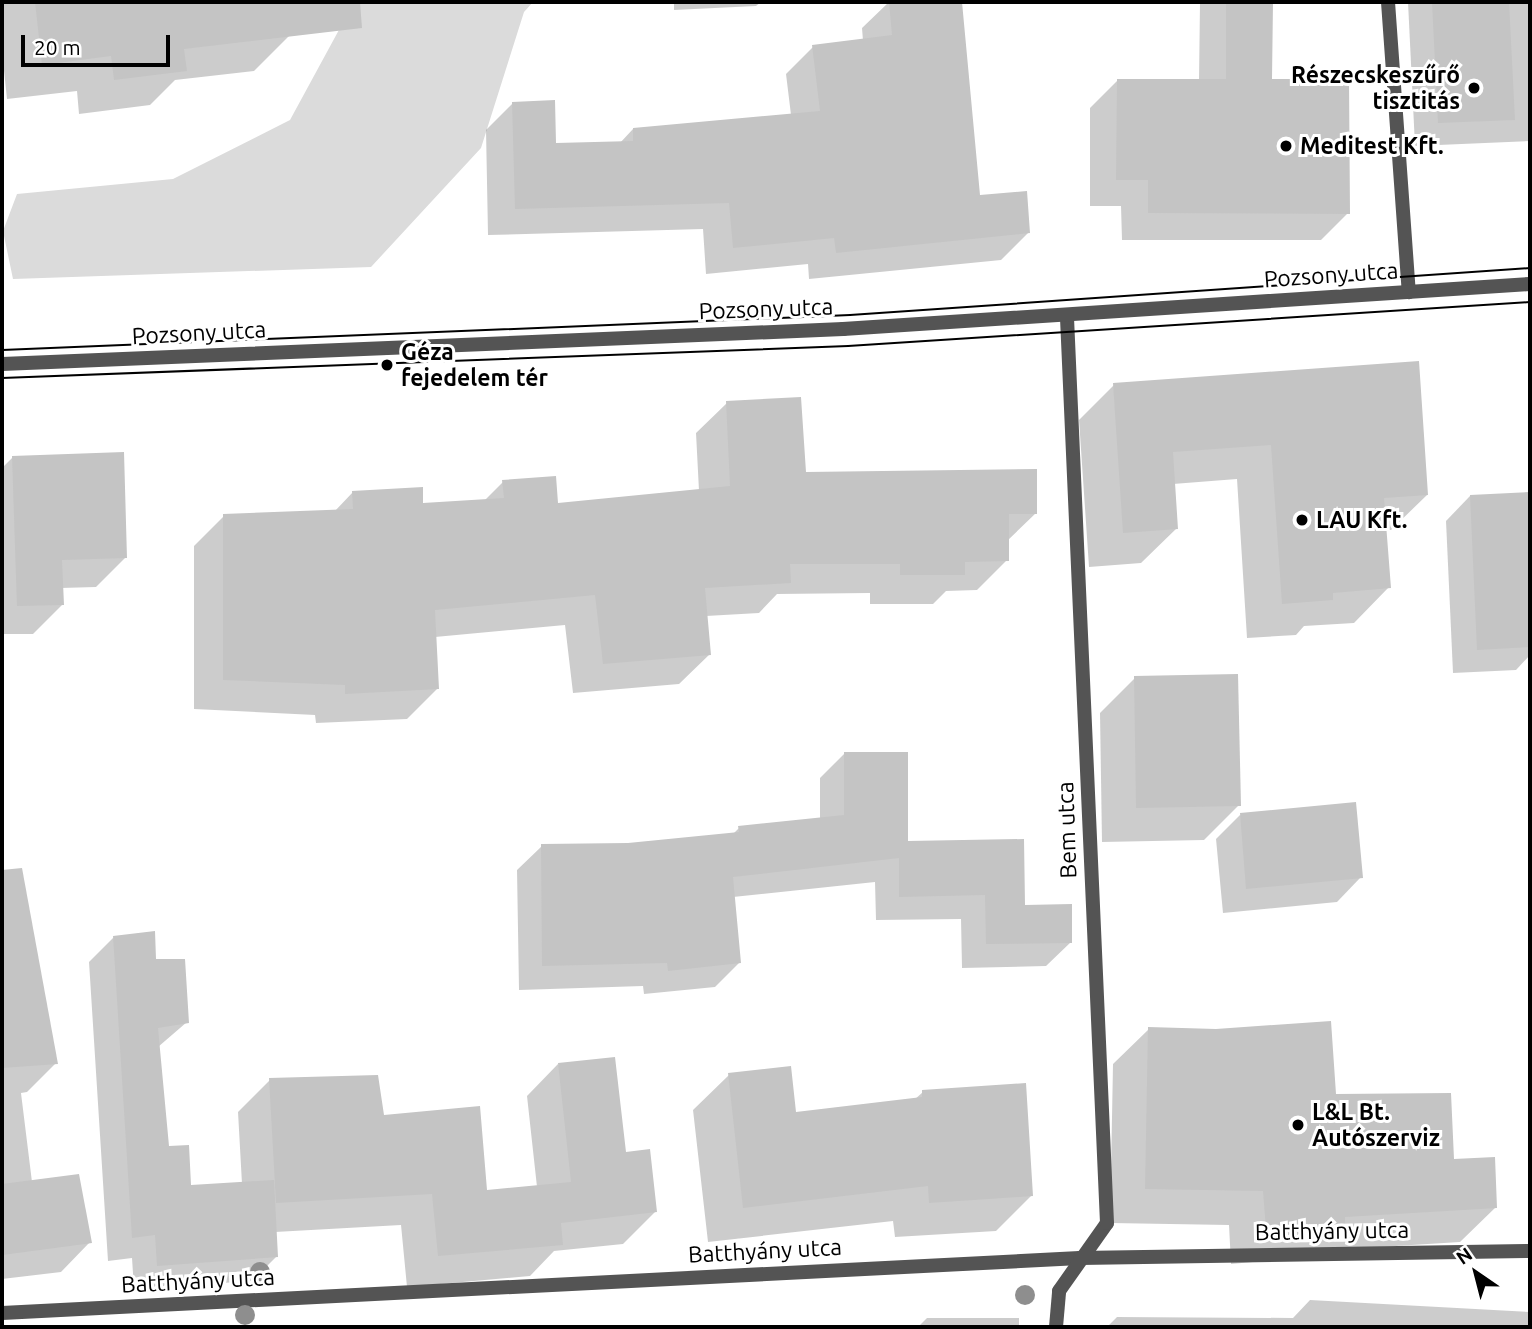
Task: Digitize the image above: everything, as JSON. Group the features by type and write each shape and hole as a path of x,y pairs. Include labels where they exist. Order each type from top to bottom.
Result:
{"street":[{"path":"1388,2 1409,292"},
{"name":"Pozsony utca","path":"2,364 843,329 1530,284"},
{"name":"Bem utca","path":"1056,1327 1059,1290 1107,1223 1067,316"},
{"name":"Batthyány utca","path":"2,1313 1080,1258 1530,1251"}],"shaded area":[{"path":"333,2 533,2 524,12 481,148 371,267 13,279 3,231 17,194 173,179 290,120 340,28"}],"building":[{"path":"35,2 360,2 362,28 184,49 187,71 114,80 111,56 42,65"},
{"path":"889,2 962,2 980,195 1027,191 1030,233 836,253 834,238 733,248 729,203 515,209 512,102 555,100 556,143 633,141 633,128 820,111 812,45 892,35"},
{"path":"1226,2 1273,2 1272,79 1349,79 1350,214 1148,213 1148,180 1116,180 1117,79 1226,79"},
{"path":"1432,2 1509,2 1515,120 1438,123"},
{"path":"1419,361 1428,495 1384,498 1391,588 1333,593 1333,600 1282,604 1271,445 1173,452 1178,529 1123,533 1113,383"},
{"path":"801,397 806,472 1037,469 1037,514 1009,514 1009,561 965,562 965,575 900,575 900,564 790,564 791,583 705,588 711,655 603,664 595,595 435,610 439,689 345,694 345,685 223,680 223,514 353,509 352,491 423,487 423,503 504,498 502,480 556,476 558,503 730,486 726,401"},
{"path":"124,452 127,558 62,560 64,605 17,606 12,456"},
{"path":"1530,492 1530,647 1477,650 1470,495"},
{"path":"1238,674 1241,806 1136,808 1134,676"},
{"path":"844,752 908,752 908,841 1024,839 1025,905 1072,904 1072,943 986,944 985,895 899,897 899,858 733,877 741,963 668,971 667,963 542,966 541,844 628,843 739,832 738,826 844,815"},
{"path":"1356,802 1363,878 1246,889 1240,813"},
{"path":"22,868 58,1064 2,1068 2,870"},
{"path":"155,931 156,959 185,959 189,1023 158,1028 169,1146 189,1145 191,1185 274,1180 278,1257 157,1266 155,1235 132,1238 113,936"},
{"path":"1331,1021 1336,1094 1451,1093 1454,1159 1495,1157 1497,1208 1345,1217 1345,1223 1266,1229 1263,1191 1145,1189 1148,1027 1216,1029"},
{"path":"615,1057 626,1152 650,1149 657,1212 561,1223 563,1245 438,1256 432,1194 276,1203 269,1078 378,1075 384,1115 480,1106 487,1190 571,1182 558,1063"},
{"path":"791,1066 796,1112 922,1097 922,1090 1026,1083 1033,1196 929,1203 928,1186 743,1208 728,1073"},
{"path":"79,1174 92,1243 2,1255 2,1184"}],"tram line":[{"path":"2,350 850,315 1530,268"},
{"path":"2,378 848,346 1530,302"}],"place":[{"name":"Részecskeszűrő tisztitás","path":"1474,88"},
{"name":"Meditest Kft.","path":"1286,146"},
{"name":"Géza fejedelem tér","path":"387,365"},
{"name":"LAU Kft.","path":"1302,520"},
{"name":"L&L Bt. Autószerviz","path":"1298,1125"}]}
